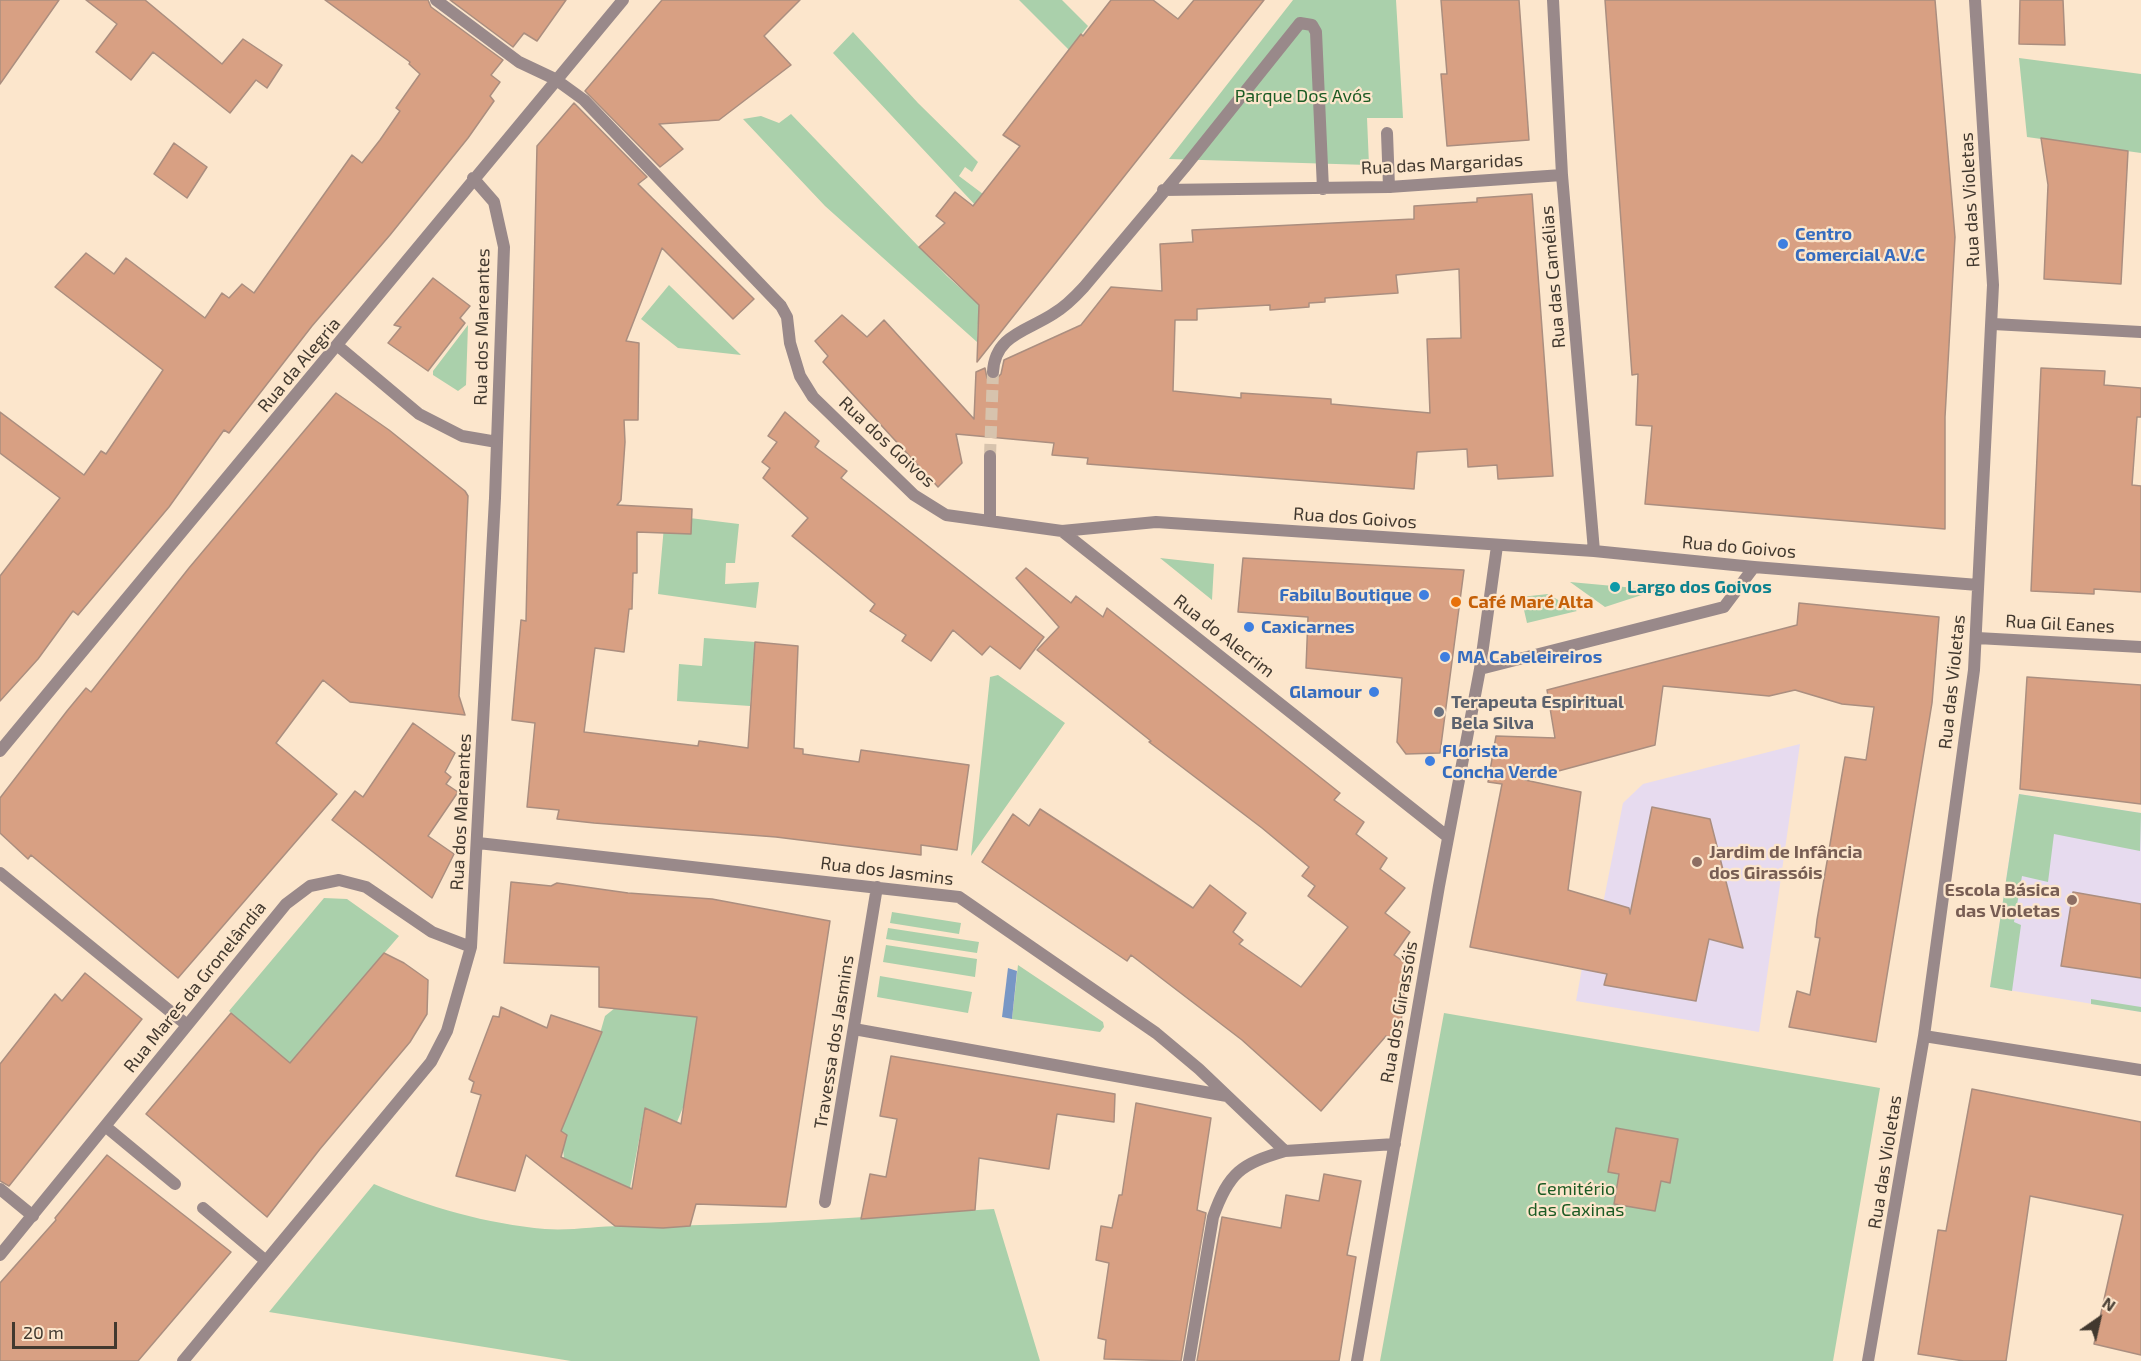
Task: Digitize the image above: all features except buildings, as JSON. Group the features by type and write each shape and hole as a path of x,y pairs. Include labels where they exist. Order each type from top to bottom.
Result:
{"street":[{"name":"Rua dos Goivos","path":"436,0 519,62 555,79 584,100 781,306 787,317 790,343 800,376 813,397 914,495 946,515 1062,531 1156,522 1497,546"},
{"name":"Rua da Alegria","path":"0,751 338,346 555,79 623,0"},
{"name":"Rua das Camélias","path":"1553,0 1562,175 1594,551"},
{"name":"Rua das Violetas","path":"1868,1361 1924,1036 1977,638 1993,285 1975,0"},
{"path":"993,372 998,351 1006,339 1069,303 1184,168 1300,22 1306,22 1314,27 1316,32 1323,189"},
{"path":"1387,133 1389,187"},
{"name":"Rua das Margaridas","path":"1163,190 1389,187 1562,175"},
{"name":"Rua dos Mareantes","path":"183,1361 430,1062 447,1031 471,947 497,442 504,247 494,202 473,178"},
{"path":"1992,324 2141,332"},
{"path":"338,346 419,414 462,435 497,442"},
{"path":"990,456 990,521"},
{"name":"Rua do Alecrim","path":"1062,531 1448,837"},
{"name":"Rua do Goivos","path":"1497,546 1594,551 1754,567 1978,585"},
{"name":"Rua dos Girassóis","path":"1357,1361 1448,837 1480,669 1497,546"},
{"path":"1480,669 1724,607 1754,567"},
{"name":"Rua Gil Eanes","path":"1977,638 2141,646"},
{"name":"Rua dos Jasmins","path":"478,843 959,897 1156,1033 1285,1151"},
{"path":"0,873 187,1025"},
{"name":"Rua Mares da Gronelândia","path":"0,1255 286,904 310,886 339,880 366,887 432,932 471,947"},
{"name":"Travessa dos Jasmins","path":"825,1202 877,887"},
{"path":"854,1029 1227,1096"},
{"path":"1924,1036 2141,1070"},
{"path":"105,1126 175,1184"},
{"path":"1189,1361 1213,1216 1219,1199 1236,1172 1252,1161 1285,1151 1395,1144"},
{"path":"0,1189 33,1216"},
{"path":"203,1208 266,1261"}],"shaded area":[{"name":"Jardim de Infância dos Girassóis","path":"1800,744 1759,1032 1576,1001 1582,968 1599,924 1623,803 1643,784"},
{"name":"Escola Básica das Violetas","path":"2019,794 2141,813 2141,1012 1990,987"}],"green space":[{"path":"1019,0 1062,0 1088,26 1069,50"},
{"name":"Parque Dos Avós","path":"1293,0 1396,0 1403,118 1367,118 1369,165 1169,159"},
{"path":"853,32 918,103 978,162 972,172 965,167 959,176 987,197 977,207 833,53"},
{"path":"2019,58 2141,74 2141,153 2027,137"},
{"path":"791,114 947,276 979,305 977,342 825,206 743,119 761,116 779,123"},
{"path":"669,285 741,355 678,348 641,319"},
{"path":"468,325 466,385 458,391 433,375 433,371"},
{"path":"665,515 739,524 735,563 726,563 725,584 759,582 756,608 658,594"},
{"path":"1160,558 1214,564 1212,600"},
{"path":"1570,582 1657,590 1605,607"},
{"path":"1548,594 1577,611 1527,623 1521,597"},
{"path":"704,638 755,642 750,706 677,701 679,664 702,666"},
{"path":"998,675 1065,723 971,856 990,677"},
{"path":"2019,794 2141,813 2140,851 2054,834 2048,882 2022,876 2014,922 2021,925 2012,991 1990,987"},
{"path":"324,898 347,899 399,936 290,1063 229,1011"},
{"path":"892,912 961,923 959,934 890,923"},
{"path":"888,928 979,942 977,953 886,939"},
{"path":"886,945 977,959 975,977 883,962"},
{"path":"1018,965 1103,1022 1104,1027 1100,1032 1012,1019"},
{"path":"880,976 972,992 968,1013 877,997"},
{"path":"2091,999 2141,1007 2141,1012 2091,1004"},
{"path":"615,1008 697,1017 684,1105 677,1122 645,1108 627,1204 587,1169 564,1158 561,1131 599,1037 605,1016"},
{"name":"Cemitério das Caxinas","path":"1444,1013 1880,1088 1833,1361 1380,1361"},
{"path":"374,1184 415,1200 480,1219 523,1227 555,1229 762,1223 994,1209 1040,1361 571,1361 269,1312"}],"water":[{"path":"1008,968 1017,971 1012,1019 1002,1017"}],"tunnel":[{"path":"990,456 993,372"}],"place":[{"name":"Centro Comercial A.V.C","path":"1783,244"},
{"name":"Largo dos Goivos","path":"1615,587"},
{"name":"Fabilu Boutique","path":"1424,595"},
{"name":"Café Maré Alta","path":"1456,602"},
{"name":"Caxicarnes","path":"1249,627"},
{"name":"MA Cabeleireiros","path":"1445,657"},
{"name":"Glamour","path":"1374,692"},
{"name":"Terapeuta Espiritual Bela Silva","path":"1439,712"},
{"name":"Florista Concha Verde","path":"1430,761"},
{"name":"Jardim de Infância dos Girassóis","path":"1697,862"},
{"name":"Escola Básica das Violetas","path":"2072,900"}]}
